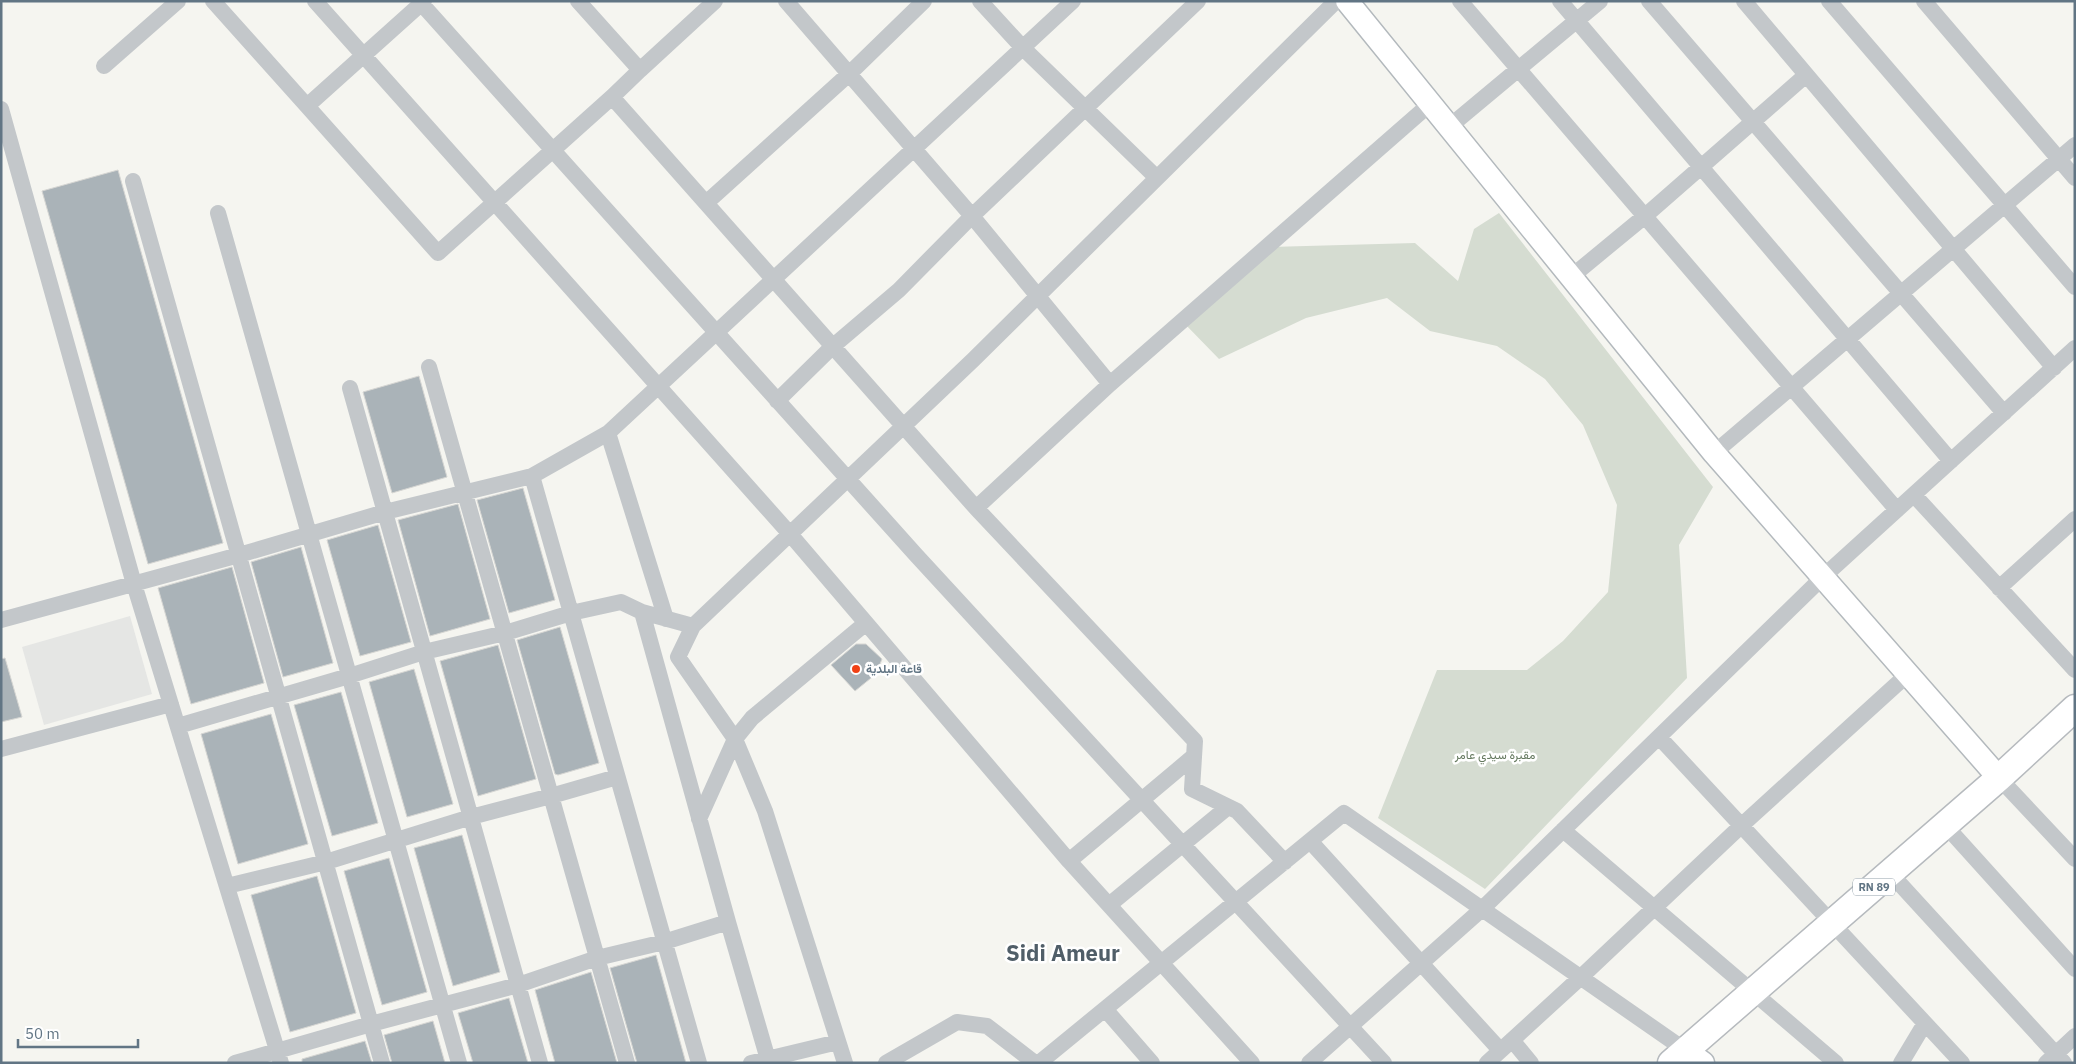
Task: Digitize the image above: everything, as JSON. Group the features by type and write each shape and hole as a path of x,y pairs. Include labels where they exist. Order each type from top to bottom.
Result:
{"main road":[{"path":"1347,1 1714,454 1999,778"},
{"name":"RN 89","path":"1686,1059 1752,992 1999,778 2075,708"}],"street":[{"path":"104,66 178,1"},
{"path":"213,1 438,253 496,204 551,150 612,97 715,1"},
{"path":"315,1 790,534 1069,861 1252,1063"},
{"path":"578,1 640,70"},
{"path":"786,1 972,216 1110,384"},
{"path":"706,203 849,74 924,1"},
{"path":"980,1 1023,48 1157,178"},
{"path":"1,620 239,555 385,512 532,476 608,432 1073,1"},
{"path":"777,401 832,347 899,290 972,216 1198,1"},
{"path":"845,1063 765,811 734,739 678,657 693,626 1038,296 1336,1"},
{"path":"1460,1 1897,510"},
{"path":"1560,1 1951,461"},
{"path":"1449,127 1600,1"},
{"path":"1649,1 2004,413"},
{"path":"1744,1 2054,368"},
{"path":"1829,1 2075,286"},
{"path":"1924,1 2075,178"},
{"path":"307,106 421,2 847,480 1384,1063"},
{"path":"1571,277 1753,122 1806,74"},
{"path":"612,97 976,508 1194,741 1192,790 1237,811 1285,862"},
{"path":"976,508 1110,384 1430,104"},
{"path":"1,109 134,584 279,1057"},
{"path":"1714,454 2075,145"},
{"path":"133,181 382,1063"},
{"path":"218,213 459,1063"},
{"path":"1309,1063 1482,909 1823,578 2073,352"},
{"path":"429,367 627,1063"},
{"path":"350,388 540,1063"},
{"path":"608,432 666,619"},
{"path":"532,476 699,1063"},
{"path":"1914,494 2075,670"},
{"path":"1999,588 2075,519"},
{"path":"178,726 424,652 505,633 571,613 621,602 642,612 693,626"},
{"path":"642,612 768,1060"},
{"path":"700,819 734,739 752,718 866,623"},
{"path":"1487,1063 1742,825 1908,674"},
{"path":"1,749 171,704"},
{"path":"1659,737 1833,922 1962,1063"},
{"path":"1069,861 1194,756"},
{"path":"227,886 326,862 470,817 618,777"},
{"path":"1999,778 2075,859"},
{"path":"1108,905 1228,806"},
{"path":"1039,1063 1344,813 1580,977 1686,1059"},
{"path":"1945,825 2075,969"},
{"path":"1563,830 1836,1063"},
{"path":"1310,841 1420,964 1506,1045 1531,1063"},
{"path":"1890,872 2055,1060 2075,1036"},
{"path":"236,1063 279,1057 371,1024 518,985 597,958 664,942 728,922"},
{"path":"1105,1009 1152,1063"},
{"path":"886,1063 957,1022 987,1026 1035,1063"},
{"path":"1901,1063 1925,1023"},
{"path":"751,1063 838,1042"}],"shaded area":[{"path":"130,616 152,694 44,725 22,647"}],"green space":[{"name":"مقبرة سيدي عامر","path":"1499,213 1713,487 1679,545 1687,678 1485,889 1378,818 1437,670 1527,670 1563,641 1608,592 1617,505 1583,425 1545,379 1497,346 1430,331 1387,298 1306,318 1219,359 1184,323 1269,247 1415,243 1458,281 1474,229"}],"building":[{"path":"118,170 223,543 148,564 42,191"},
{"path":"419,376 447,477 392,493 363,392"},
{"path":"523,488 555,600 509,613 477,500"},
{"path":"458,504 490,619 430,636 398,520"},
{"path":"378,525 411,642 360,656 327,540"},
{"path":"301,547 333,663 283,677 251,562"},
{"path":"232,567 264,683 191,704 158,588"},
{"path":"560,627 599,763 558,775 555,774 517,640"},
{"name":"قاعة البلدية","path":"856,644 866,644 882,659 876,674 855,691 831,665"},
{"path":"498,645 536,779 478,796 440,661"},
{"path":"5,658 22,717 1,722 1,659"},
{"path":"414,669 453,804 407,817 369,682"},
{"path":"341,692 378,823 332,836 294,705"},
{"path":"271,714 308,844 238,864 201,734"},
{"path":"462,835 500,972 453,986 414,848"},
{"path":"389,858 427,992 382,1005 344,871"},
{"path":"317,876 356,1013 290,1032 251,895"},
{"path":"656,955 686,1063 637,1063 610,968"},
{"path":"591,972 617,1063 555,1063 535,990"},
{"path":"509,998 528,1063 473,1063 458,1013"},
{"path":"433,1021 445,1063 392,1063 384,1035"},
{"path":"365,1041 372,1063 302,1063 302,1059"}],"place":[{"name":"قاعة البلدية","path":"856,669"}],"district":[{"name":"Sidi Ameur","path":"1063,953"}]}
